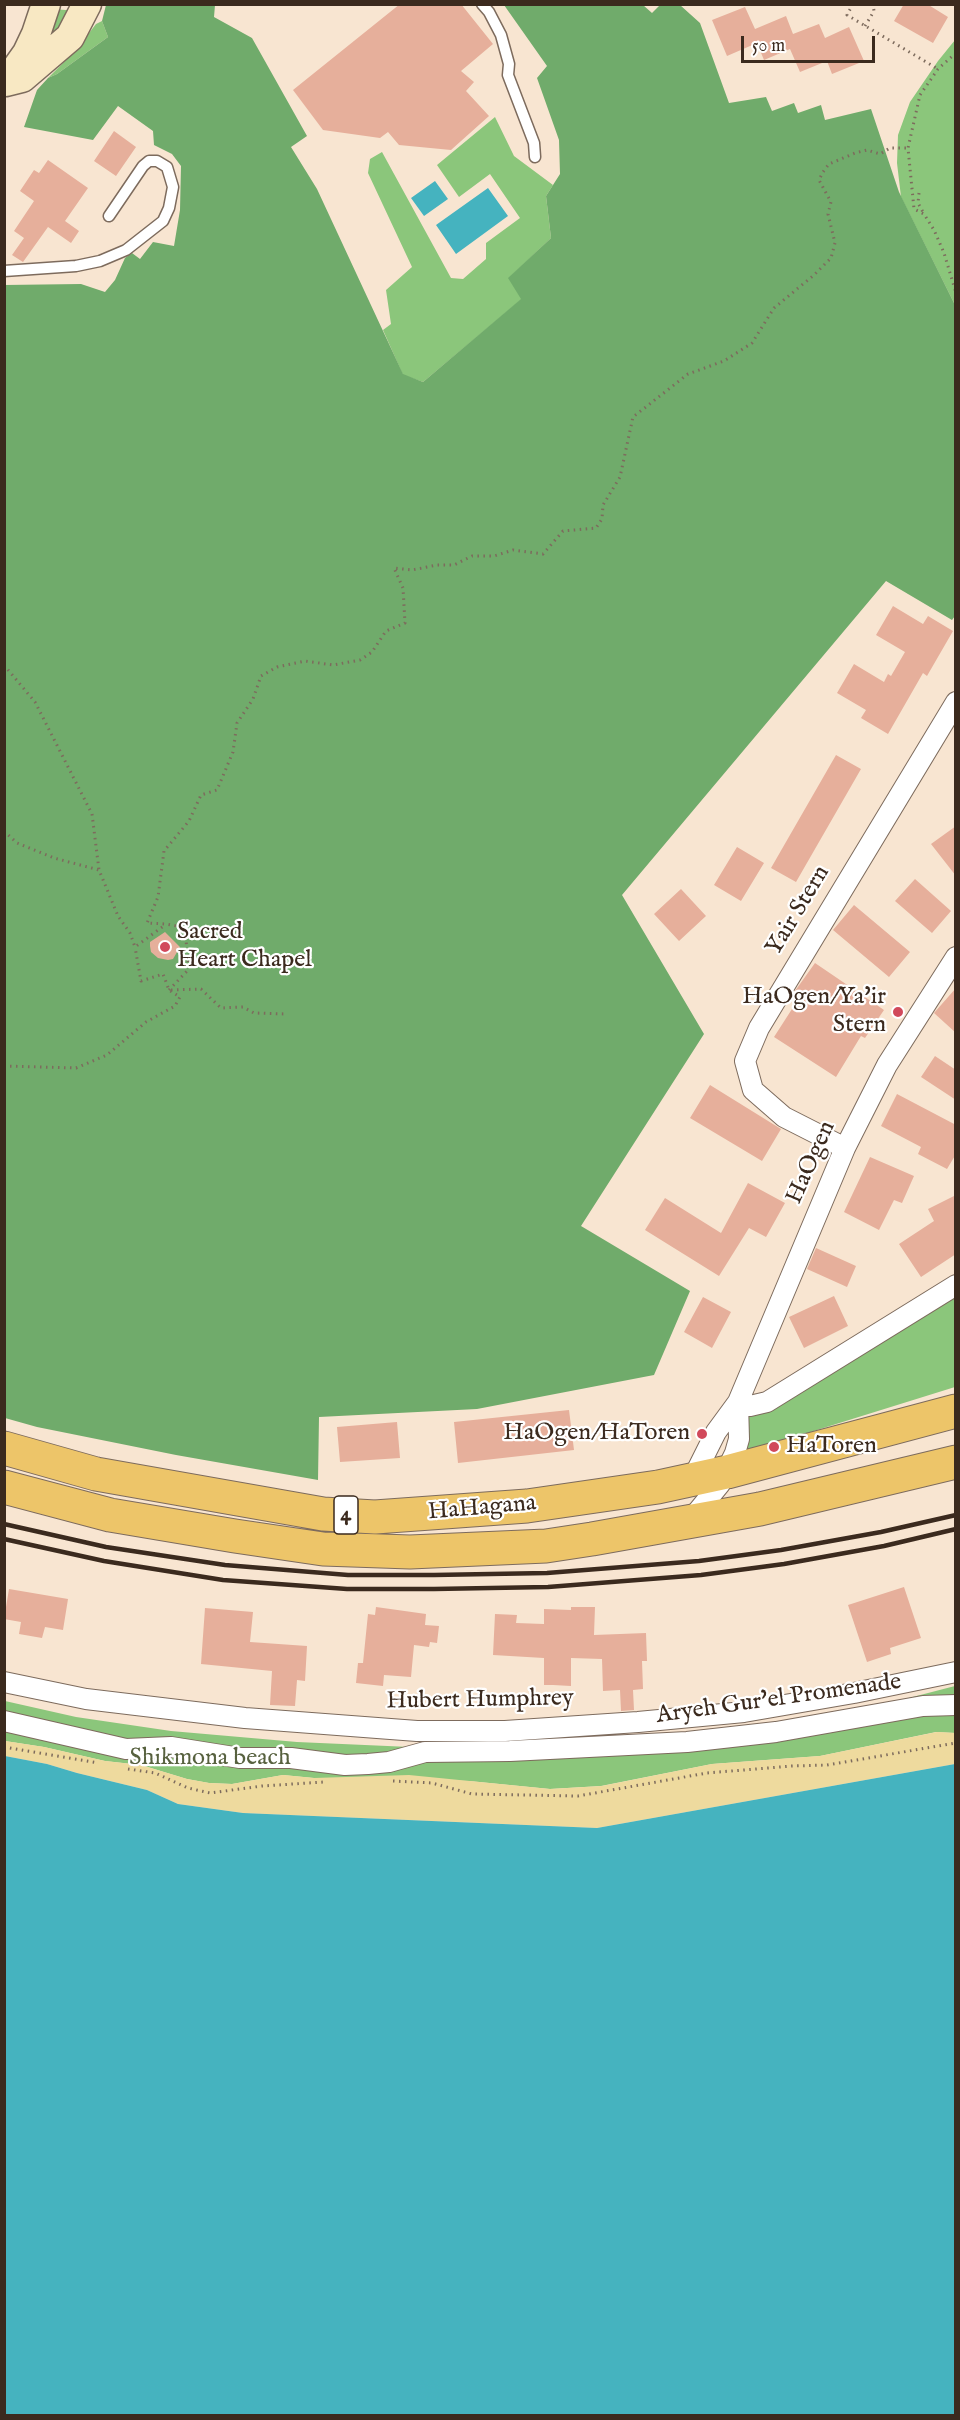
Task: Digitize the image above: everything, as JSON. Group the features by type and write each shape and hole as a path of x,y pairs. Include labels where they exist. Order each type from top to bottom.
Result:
{"highway":[{"name":"HaHagana","path":"4,1448 96,1474 323,1514 375,1517 527,1506 603,1496 692,1480 956,1411"},
{"name":"HaHagana","path":"4,1487 110,1515 323,1549 410,1552 546,1546 783,1503 956,1462"}],"street":[{"path":"5,83 27,53 46,4"},
{"path":"5,83 22,78 70,37 87,4"},
{"name":"Yair Stern","path":"845,1148 784,1117 753,1090 746,1061 759,1028 956,702"},
{"name":"HaOgen","path":"692,1480 716,1432 738,1402 845,1148 887,1065 956,957"},
{"path":"738,1402 750,1406 767,1402 956,1285"},
{"name":"HaOgen","path":"688,1522 710,1498 727,1472 739,1439 738,1402"},
{"name":"Hubert Humphrey","path":"4,1682 86,1699 245,1718 417,1731 504,1731 744,1712 956,1672"},
{"name":"Aryeh Gur'el Promenade","path":"4,1721 126,1749 171,1747 240,1758 291,1758 345,1765 398,1760 425,1752 498,1752 687,1742 776,1732 923,1706 956,1705"}],"lane":[{"path":"482,4 501,35 509,64 508,75 534,143 535,157"},
{"path":"4,271 76,266 100,261 126,250 163,221 166,215 173,187 167,167 157,161 149,161 143,166 109,216"}],"path":[{"path":"853,4 847,15 938,69"},
{"path":"866,26 874,11 873,4"},
{"path":"924,214 914,209 908,148 920,95 938,69 956,53"},
{"path":"169,990 189,969 186,940 182,927 147,923 158,897 164,851 189,821 201,795 217,790 232,752 237,723 253,699 261,676 277,667 305,661 333,665 360,660 372,652 386,631 405,623 403,588 394,568 412,570 437,565 454,565 472,556 494,556 513,550 543,555 563,531 596,528 602,519 603,505 620,477 633,417 688,374 724,361 752,343 774,308 831,258 835,243 828,214 831,202 819,180 829,164 867,150 880,154 890,148 908,148"},
{"path":"919,193 918,203 944,253 956,293"},
{"path":"4,665 35,702 92,814 99,870 118,916 130,933 141,981 163,974 169,990 180,997 175,1006 146,1022 107,1055 76,1068 4,1066"},
{"path":"4,831 17,843 54,858 99,870"},
{"path":"135,947 166,924"},
{"path":"169,990 201,989 221,1008 243,1007 254,1013 286,1014"},
{"path":"382,1781 432,1783 472,1794 578,1796 706,1773 792,1766 826,1766 956,1743"},
{"path":"4,1747 98,1763"},
{"path":"121,1767 155,1773 188,1788 210,1793 273,1785 327,1782"}],"green space":[{"path":"106,5 215,5 214,17 252,38 307,136 291,147 317,189 403,374 423,382 521,299 508,278 551,238 546,196 560,174 559,140 537,78 547,66 504,5 643,5 652,13 660,5 680,5 700,23 729,103 766,97 772,111 794,103 798,113 821,105 825,120 871,109 899,192 955,305 955,616 952,620 886,581 622,895 704,1034 581,1226 690,1291 654,1375 477,1409 319,1417 318,1480 176,1455 37,1427 5,1418 4,285 81,284 105,292 115,280 125,258 132,253 140,259 153,242 174,246 180,210 181,166 172,154 154,145 153,131 118,106 93,140 24,127 37,90 48,78 108,37 102,21"},
{"path":"52,9 79,11 36,54"},
{"path":"102,21 108,37 48,78 76,50 96,24"},
{"path":"955,40 955,305 901,197 897,163 898,135 910,102"},
{"path":"495,117 514,156 553,185 546,196 551,238 509,278 522,299 423,382 403,375 383,330 391,324 386,290 412,267 368,173 370,159 382,152 451,278 463,279 486,259 486,243 520,218 490,174 459,197 437,165"},
{"path":"955,1295 955,1387 743,1453 743,1409"},
{"name":"Shikmona beach","path":"955,1686 955,1733 936,1732 820,1756 712,1764 601,1786 550,1789 469,1781 314,1778 283,1775 232,1784 209,1783 141,1765 105,1761 5,1741 5,1701 76,1717 171,1731 297,1742 410,1747 642,1741 851,1713"}],"sand":[{"path":"937,1732 956,1733 955,1764 597,1828 243,1813 178,1804 147,1790 47,1764 5,1756 5,1741 105,1761 141,1765 209,1783 232,1784 283,1775 314,1778 409,1775 550,1789 602,1786 712,1764 820,1756"}],"water":[{"path":"435,181 448,199 424,216 411,198"},
{"path":"488,188 508,216 456,254 436,225"},
{"path":"5,1756 47,1764 147,1790 178,1804 243,1813 597,1828 955,1764 955,2415 5,2415"}],"building":[{"path":"400,4 461,4 493,44 461,71 474,82 466,91 489,116 451,150 399,145 388,132 380,138 323,130 293,90"},
{"path":"904,4 927,4 948,17 933,43 894,21"},
{"path":"745,7 755,29 786,16 793,34 819,24 825,38 849,27 864,61 832,74 827,61 800,72 790,49 764,60 757,43 727,56 712,20"},
{"path":"114,131 136,147 116,176 94,161"},
{"path":"48,160 88,188 65,221 79,231 71,243 48,227 23,262 12,255 24,238 14,231 34,201 20,191 34,170 39,173"},
{"path":"893,606 923,624 928,616 953,631 927,676 923,673 888,734 861,718 866,710 837,693 854,664 884,682 888,674 891,676 905,652 876,635"},
{"path":"836,755 861,769 796,882 771,868"},
{"path":"956,826 956,876 931,844"},
{"path":"737,847 764,863 741,901 714,885"},
{"path":"915,879 951,911 932,933 895,901"},
{"path":"681,889 706,916 679,941 654,914"},
{"path":"854,905 910,952 889,977 833,930"},
{"name":"Sacred Heart Chapel","path":"165,932 180,947 173,959 168,960 158,958 151,952 150,942"},
{"path":"815,963 884,1010 865,1038 861,1036 836,1077 774,1037 801,995 795,991"},
{"path":"956,988 956,1033 934,1013"},
{"path":"935,1056 956,1070 956,1100 921,1077"},
{"path":"710,1085 781,1129 762,1161 690,1118"},
{"path":"897,1094 956,1125 956,1154 947,1169 918,1154 921,1147 881,1126"},
{"path":"870,1157 914,1176 902,1203 894,1200 879,1230 844,1212"},
{"path":"748,1183 785,1203 766,1237 749,1228 719,1276 645,1230 665,1198 721,1233"},
{"path":"956,1195 956,1254 921,1277 899,1244 934,1221 928,1209"},
{"path":"816,1248 856,1266 847,1287 807,1269"},
{"path":"834,1296 848,1326 804,1348 789,1317"},
{"path":"703,1297 731,1312 712,1348 684,1332"},
{"path":"569,1410 574,1450 458,1463 454,1422"},
{"path":"397,1422 400,1458 340,1462 337,1427"},
{"path":"904,1587 921,1638 890,1648 891,1654 867,1662 848,1605"},
{"path":"9,1589 68,1599 63,1630 45,1627 42,1638 19,1634 21,1622 4,1619"},
{"path":"376,1607 426,1614 425,1625 439,1626 437,1643 430,1642 429,1647 414,1645 411,1677 384,1675 383,1686 356,1683 358,1663 363,1663 368,1614 375,1615"},
{"path":"571,1607 595,1607 594,1635 646,1633 647,1661 642,1661 643,1689 633,1690 634,1710 621,1711 620,1690 603,1691 602,1659 571,1658 571,1686 544,1685 544,1658 493,1655 495,1614 517,1615 516,1623 544,1624 544,1609 571,1610"},
{"path":"205,1608 253,1612 250,1642 307,1646 305,1681 297,1680 295,1706 270,1705 272,1671 201,1664"}],"railway":[{"path":"4,1524 106,1547 225,1565 348,1575 434,1575 547,1573 699,1561 781,1550 881,1532 956,1515"},
{"path":"4,1539 104,1561 223,1580 347,1589 434,1589 548,1587 701,1575 784,1564 884,1546 956,1529"}],"place":[{"name":"Sacred Heart Chapel","path":"165,947"},
{"name":"HaOgen/Ya'ir Stern","path":"898,1012"},
{"name":"HaOgen/HaToren","path":"702,1434"},
{"name":"HaToren","path":"774,1447"}]}
